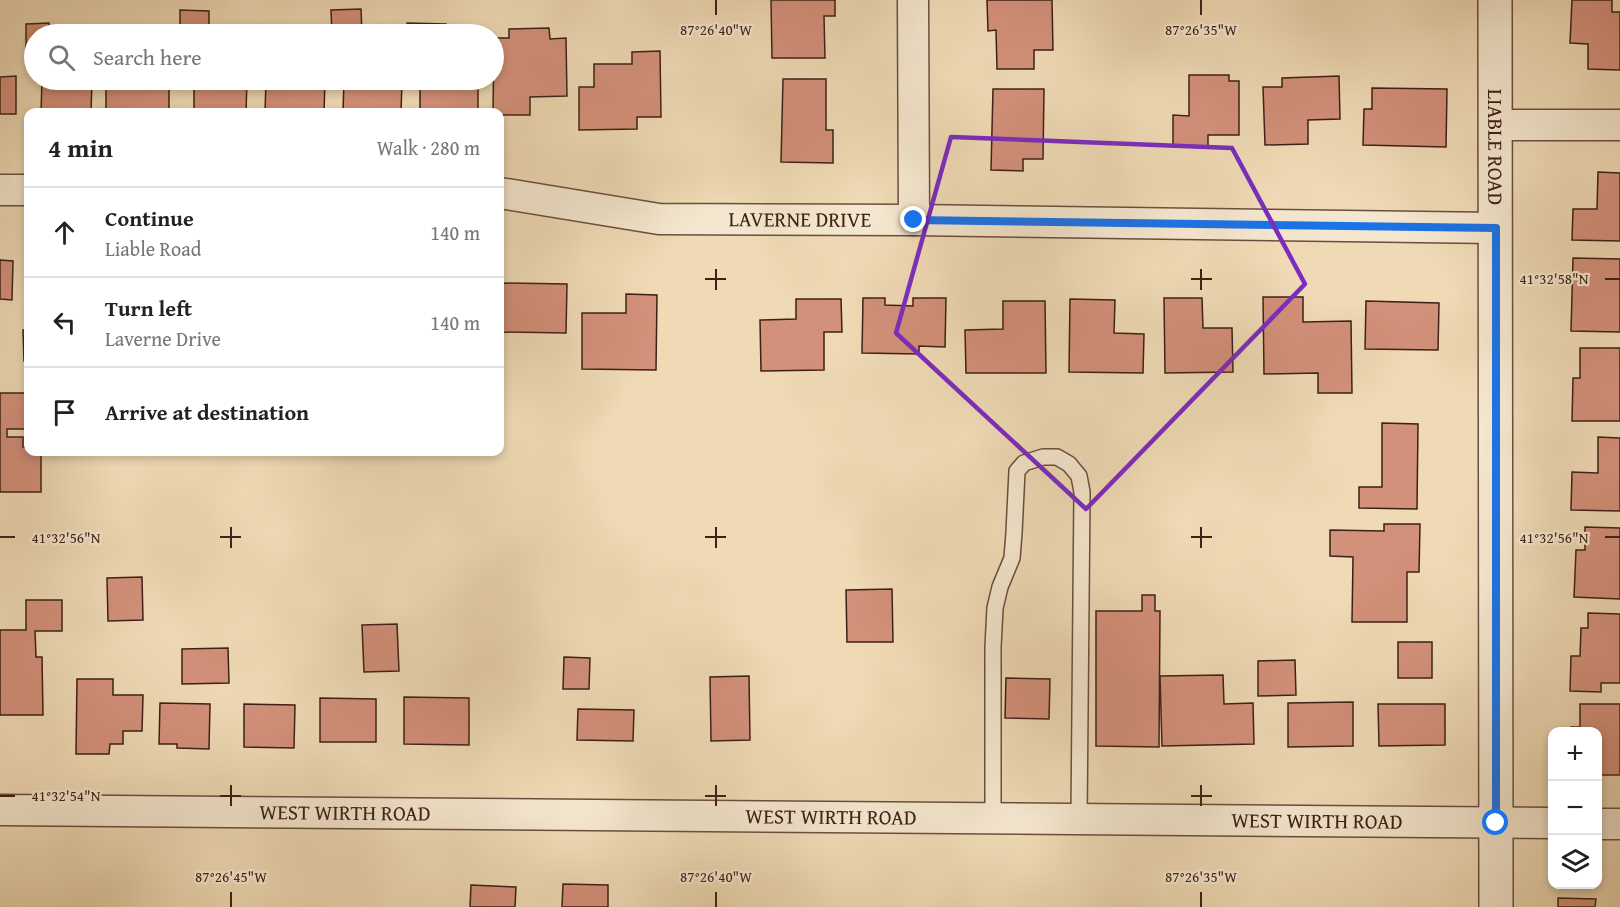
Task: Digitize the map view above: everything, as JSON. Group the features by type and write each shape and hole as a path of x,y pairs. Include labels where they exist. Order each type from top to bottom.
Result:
{"street":[{"path":"914,0 914,220"},
{"name":"LIABLE ROAD","path":"1495,0 1496,907"},
{"path":"1495,125 1620,125"},
{"path":"0,190 24,190"},
{"name":"LAVERNE DRIVE","path":"504,194 659,219 1496,228"},
{"name":"WEST WIRTH ROAD","path":"0,810 1548,823"},
{"path":"1602,824 1620,824"}],"lane":[{"path":"993,818 994,608 1012,558 1017,471 1024,463 1058,457 1069,464 1079,477 1082,492 1079,819"}],"highlighted area":[{"path":"951,137 1232,148 1305,284 1086,509 896,333"}],"building":[{"path":"771,0 835,0 835,16 824,16 825,58 772,58"},
{"path":"987,0 1052,0 1053,50 1034,50 1034,69 997,69 996,30 988,31"},
{"path":"1572,0 1612,0 1612,12 1620,12 1620,70 1588,69 1588,44 1570,43"},
{"path":"361,9 362,24 332,24 331,10"},
{"path":"180,10 209,11 209,24 180,24"},
{"path":"549,28 550,39 566,38 567,96 530,97 530,115 504,115 504,108 493,108 493,90 504,90 504,38 509,38 509,29"},
{"path":"660,51 661,117 637,117 637,129 579,130 579,87 594,87 594,64 632,64 632,52"},
{"path":"1189,75 1229,75 1229,81 1239,81 1239,135 1208,135 1208,147 1173,147 1173,115 1189,116"},
{"path":"16,76 16,114 0,114 0,77"},
{"path":"1339,76 1340,119 1308,120 1308,144 1265,145 1263,87 1282,87 1282,78"},
{"path":"783,79 826,79 826,130 833,130 833,163 781,162"},
{"path":"1372,88 1447,89 1446,147 1363,145 1364,109 1372,109"},
{"path":"993,89 1044,89 1043,159 1023,159 1023,171 991,170"},
{"path":"42,90 92,90 91,108 41,108"},
{"path":"106,90 169,90 169,108 106,108"},
{"path":"194,90 247,90 246,108 194,108"},
{"path":"266,90 325,90 324,108 265,108"},
{"path":"344,90 402,90 401,108 343,108"},
{"path":"420,90 478,90 478,108 420,108"},
{"path":"1598,172 1620,173 1620,241 1572,240 1573,209 1597,209"},
{"path":"1573,258 1620,259 1620,332 1571,331"},
{"path":"0,260 13,261 12,300 0,299"},
{"path":"504,283 567,284 566,333 504,332"},
{"path":"626,294 657,295 656,370 582,369 582,313 626,313"},
{"path":"1263,297 1303,297 1303,322 1351,321 1352,393 1318,393 1318,373 1264,374"},
{"path":"863,298 885,298 885,305 913,306 913,298 946,298 945,347 919,346 919,354 862,353"},
{"path":"1164,298 1202,298 1203,328 1232,328 1233,372 1165,373"},
{"path":"796,299 841,299 842,332 824,332 824,370 761,371 760,320 796,319"},
{"path":"1070,299 1115,300 1114,333 1144,334 1143,373 1069,372"},
{"path":"1003,301 1045,301 1046,373 966,373 965,330 1003,329"},
{"path":"1366,301 1439,303 1438,350 1365,349"},
{"path":"1580,348 1620,348 1620,421 1572,421 1573,378 1580,378"},
{"path":"0,393 24,393 24,429 7,429 7,437 23,437 24,456 41,456 41,492 0,492"},
{"path":"1382,423 1418,424 1417,509 1359,508 1359,487 1382,487"},
{"path":"1598,437 1620,438 1620,511 1571,510 1572,472 1598,473"},
{"path":"1384,524 1420,524 1419,572 1407,572 1407,622 1352,622 1353,557 1330,556 1330,530 1384,531"},
{"path":"1585,527 1620,528 1620,599 1574,597 1576,550 1585,550"},
{"path":"142,577 143,620 108,621 107,578"},
{"path":"892,589 893,642 847,642 846,590"},
{"path":"1142,595 1155,595 1155,611 1160,611 1159,747 1096,746 1096,611 1142,611"},
{"path":"26,600 62,600 62,631 35,631 36,657 42,657 43,715 0,715 0,630 26,630"},
{"path":"1588,613 1620,614 1620,683 1601,683 1601,692 1570,691 1571,656 1580,656 1581,628 1588,628"},
{"path":"397,624 399,671 364,672 362,625"},
{"path":"1398,642 1432,642 1432,678 1398,678"},
{"path":"228,648 229,683 182,684 182,649"},
{"path":"564,657 590,658 589,689 563,689"},
{"path":"1295,660 1296,695 1258,696 1258,661"},
{"path":"1223,675 1224,704 1253,703 1254,744 1162,746 1160,676"},
{"path":"749,676 750,740 711,741 710,677"},
{"path":"1006,678 1050,679 1049,719 1005,718"},
{"path":"77,679 113,679 113,695 143,695 142,731 123,731 123,744 110,744 109,754 76,754"},
{"path":"404,697 469,698 469,745 404,744"},
{"path":"320,698 376,699 376,742 320,742"},
{"path":"1353,702 1353,746 1288,747 1288,703"},
{"path":"160,703 210,704 209,749 177,748 177,744 159,744"},
{"path":"244,704 295,705 294,748 244,747"},
{"path":"1378,704 1445,704 1445,745 1379,746"},
{"path":"1580,704 1620,704 1620,775 1602,775 1602,727 1580,727"},
{"path":"578,709 634,710 633,741 577,740"},
{"path":"563,884 608,885 608,907 562,907"},
{"path":"471,885 516,887 515,907 470,907"},
{"path":"1558,898 1596,899 1595,907 1558,907"}],"route":[{"path":"914,220 1496,228 1496,823"}]}
